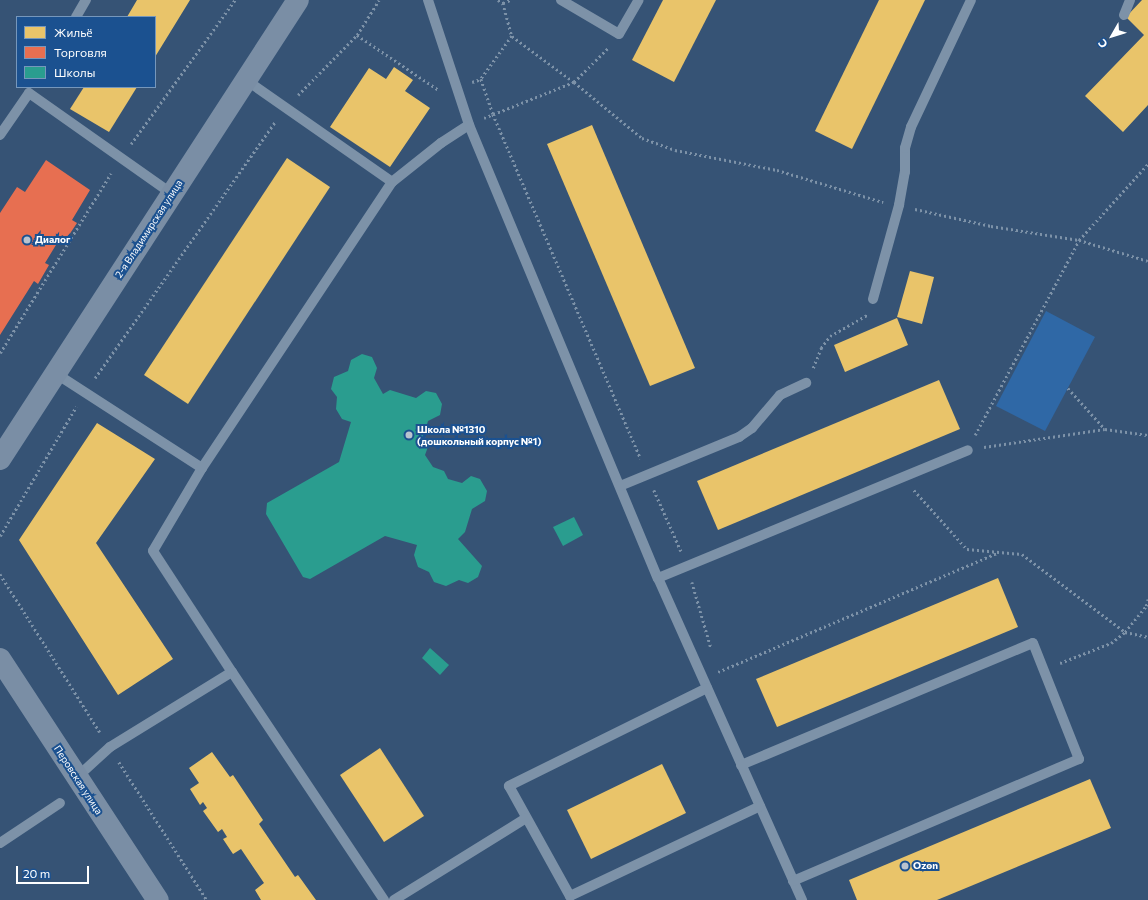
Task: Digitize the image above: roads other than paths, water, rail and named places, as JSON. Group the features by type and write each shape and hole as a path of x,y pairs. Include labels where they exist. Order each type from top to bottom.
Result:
{"street":[{"name":"2-я Владимирская улица","path":"0,459 298,0"},
{"name":"Перовская улица","path":"0,659 76,778 158,900"}],"lane":[{"path":"77,16 86,0"},
{"path":"428,0 470,125 658,578 802,900"},
{"path":"561,0 619,34 638,0"},
{"path":"873,299 899,205 905,172 905,148 911,127 971,0"},
{"path":"1124,15 1130,0"},
{"path":"246,80 392,182"},
{"path":"0,135 31,90 172,194"},
{"path":"384,900 153,551 202,468 392,182 441,143 470,125"},
{"path":"55,373 86,391 202,468"},
{"path":"620,486 738,437 752,428 780,395 806,383"},
{"path":"658,578 968,450"},
{"path":"741,765 1032,643 1079,760 793,881"},
{"path":"76,778 110,748 232,672"},
{"path":"707,688 509,786 571,898 760,806"},
{"path":"0,843 60,803"},
{"path":"394,900 526,818"}],"place":[{"name":"Диалог","path":"27,240"},
{"name":"Школа №1310 (дошкольный корпус №1)","path":"409,435"},
{"name":"Ozon","path":"905,866"}]}
